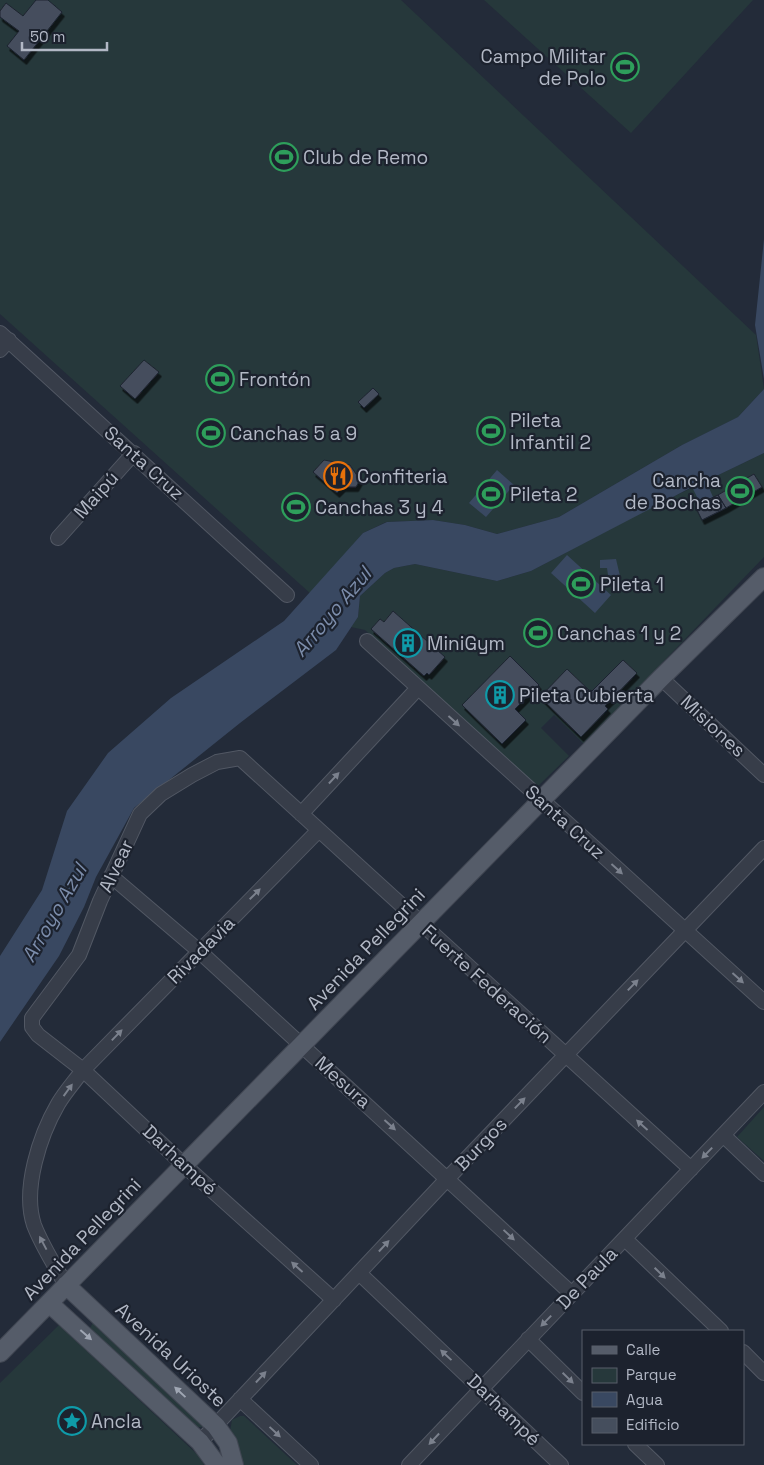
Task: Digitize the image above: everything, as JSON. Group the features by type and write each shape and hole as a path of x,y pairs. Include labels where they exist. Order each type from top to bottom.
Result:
{"main road":[{"name":"Avenida Pellegrini","path":"0,1353 661,678 764,577"},
{"name":"Avenida Urioste","path":"66,1285 216,1426 228,1443 234,1465"},
{"path":"49,1303 200,1442 217,1465"}],"street":[{"name":"Santa Cruz","path":"3,341 134,453 287,595"},
{"name":"Maipú","path":"58,538 134,453"},
{"name":"Santa Cruz","path":"367,641 764,1002"},
{"name":"Misiones","path":"661,678 764,775"},
{"path":"301,814 418,688"},
{"name":"Fuerte Federación","path":"240,758 691,1169"},
{"name":"Alvear","path":"32,1018 79,955 111,876 140,814 148,804 209,766 228,759 240,758"},
{"name":"Rivadavia","path":"66,1285 34,1223 32,1178 38,1153 58,1103 83,1070 319,830"},
{"name":"Burgos","path":"200,1442 448,1178 764,848"},
{"name":"Mesura","path":"111,876 199,951 572,1294"},
{"name":"Darhampé","path":"32,1018 34,1031 83,1070 184,1165 334,1300"},
{"name":"De Paula","path":"409,1465 764,1092"},
{"path":"723,1135 764,1174"},
{"path":"625,1239 720,1330"},
{"name":"Darhampé","path":"359,1273 561,1465"},
{"path":"528,1339 582,1392"},
{"path":"744,1353 764,1373"},
{"path":"240,1399 311,1465"},
{"path":"636,1445 657,1465"}],"green space":[{"name":"Club de Remo","path":"0,0 401,0 756,335 764,389 738,417 682,445 559,517 497,534 465,525 433,520 386,522 363,533 311,594 0,314"},
{"name":"Campo Militar de Polo","path":"484,0 753,0 631,133"},
{"path":"764,453 764,557 584,744 554,715 541,728 569,756 537,787 365,630 351,627 358,617 360,596 385,573 394,568 415,564 497,581 531,571 650,508"},
{"path":"764,1107 764,1161 737,1137"},
{"path":"94,1321 204,1426 197,1427 90,1328"},
{"path":"59,1325 201,1458 204,1465 0,1465 0,1383"},
{"path":"244,1416 297,1465 237,1465 230,1431 232,1420"}],"water":[{"path":"764,239 764,379 755,325"},
{"name":"Arroyo Azul","path":"764,389 764,453 706,481 713,497 700,503 692,487 531,571 497,581 415,564 394,568 385,573 360,596 358,617 336,650 240,723 134,808 96,877 84,907 59,956 0,1042 0,956 42,890 67,811 108,753 171,698 284,621 363,533 387,522 433,520 465,525 497,534 559,517 682,445 738,417"},
{"name":"Pileta Infantil 2","path":"493,420 502,428 489,443 480,434"},
{"name":"Pileta 2","path":"497,470 514,485 486,517 469,503"},
{"name":"Pileta 1","path":"567,555 611,595 595,613 551,573"},
{"path":"616,559 620,576 608,575 607,568 600,568 600,560"}],"building":[{"path":"36,0 48,0 62,12 24,60 7,46 19,31 0,17 0,11 6,3 23,16"},
{"path":"144,360 159,372 135,399 120,386"},
{"path":"373,388 379,394 364,408 358,402"},
{"name":"Confiteria","path":"324,460 350,465 360,480 356,487 343,487 337,493 313,472"},
{"name":"Cancha de Bochas","path":"754,474 762,487 726,508 718,495"},
{"path":"718,495 726,508 702,520 695,506"},
{"name":"MiniGym","path":"393,611 445,657 429,675 427,673 424,676 371,629 380,619 384,622"},
{"name":"Pileta Cubierta","path":"510,656 539,685 515,709 526,720 502,744 462,705"},
{"path":"623,660 637,673 605,706 608,709 581,737 540,697 567,669 591,692"}],"place":[{"name":"Campo Militar de Polo","path":"625,67"},
{"name":"Club de Remo","path":"284,157"},
{"name":"Frontón","path":"220,379"},
{"name":"Pileta Infantil 2","path":"491,431"},
{"name":"Canchas 5 a 9","path":"211,433"},
{"name":"Confiteria","path":"338,476"},
{"name":"Cancha de Bochas","path":"740,491"},
{"name":"Pileta 2","path":"491,494"},
{"name":"Canchas 3 y 4","path":"296,507"},
{"name":"Pileta 1","path":"581,584"},
{"name":"Canchas 1 y 2","path":"538,633"},
{"name":"MiniGym","path":"408,643"},
{"name":"Pileta Cubierta","path":"500,695"},
{"name":"Ancla","path":"72,1421"}]}
